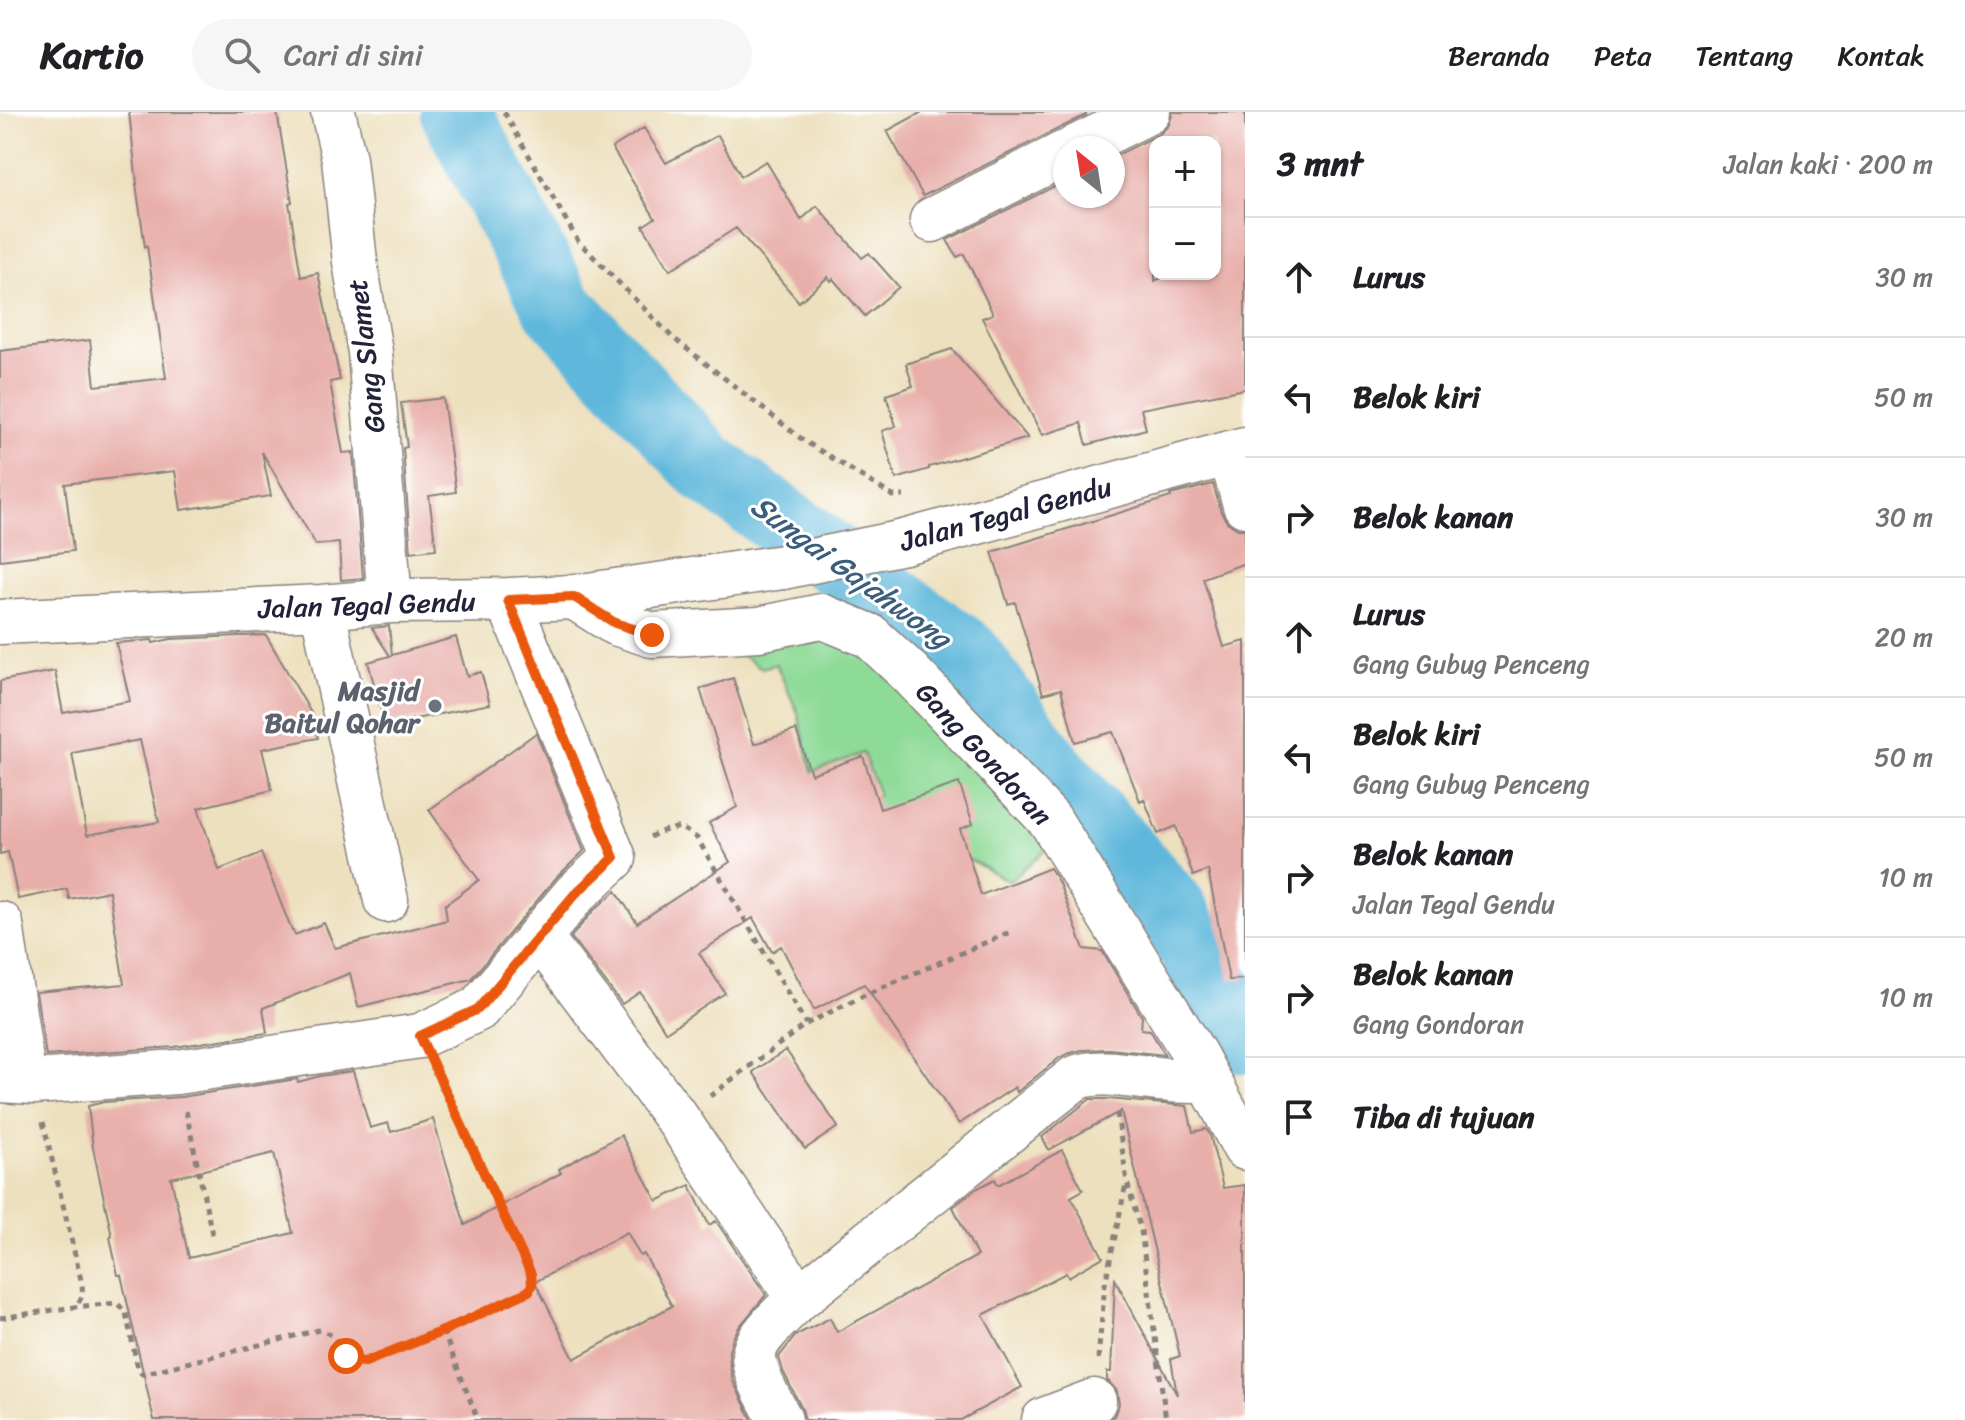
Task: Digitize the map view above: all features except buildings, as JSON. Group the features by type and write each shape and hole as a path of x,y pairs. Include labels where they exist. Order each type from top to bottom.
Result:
{"street":[{"name":"Gang Slamet","path":"333,112 344,159 355,262 370,352 390,601"},
{"path":"1099,136 1148,112"},
{"path":"932,220 1053,159"},
{"name":"Jalan Tegal Gendu","path":"0,622 390,601 574,597 783,567 1240,472"},
{"name":"Gang Gondoran","path":"574,597 615,623 652,635 759,629 821,616 870,636 910,673 1050,820 1209,1081 1245,1148"},
{"path":"1,924 19,1081 177,1072 420,1036 478,1009 575,894 614,858 508,600"},
{"path":"322,607 386,900"},
{"path":"540,937 678,1120 799,1298"},
{"path":"780,1420 759,1378 754,1355 762,1336 799,1298 1075,1078 1092,1074 1209,1081"},
{"path":"1044,1420 1094,1401"}],"path":[{"path":"504,112 578,241 672,337 803,440 893,496 908,495"},
{"path":"614,858 659,832 680,827 697,838 806,1024"},
{"path":"678,1120 806,1024 1010,932"},
{"path":"0,1318 117,1303 126,1313 138,1369 142,1374 319,1330 329,1332 353,1361 365,1362 443,1331 529,1291 531,1274 420,1036"},
{"path":"177,1072 213,1239"},
{"path":"1118,1076 1117,1115 1127,1182 1141,1231 1166,1420"},
{"path":"19,1081 82,1284 81,1301 74,1307"},
{"path":"1094,1401 1105,1284 1127,1182"},
{"path":"443,1331 478,1420"}],"green space":[{"path":"787,614 837,626 1053,844 1009,881 968,859 809,830 879,795 863,753 812,772 798,713 776,664 762,668 738,653"}],"waterway":[{"name":"Sungai Gajahwong","path":"456,112 558,306 705,466 965,654 1048,768 1171,909 1245,1038"}],"place":[{"name":"Masjid Baitul Qohar","path":"435,706"}],"route":[{"path":"346,1356 353,1361 365,1362 443,1331 529,1291 532,1284 531,1274 420,1036 478,1009 575,894 614,858 508,600 574,597 615,623 652,635"}]}
